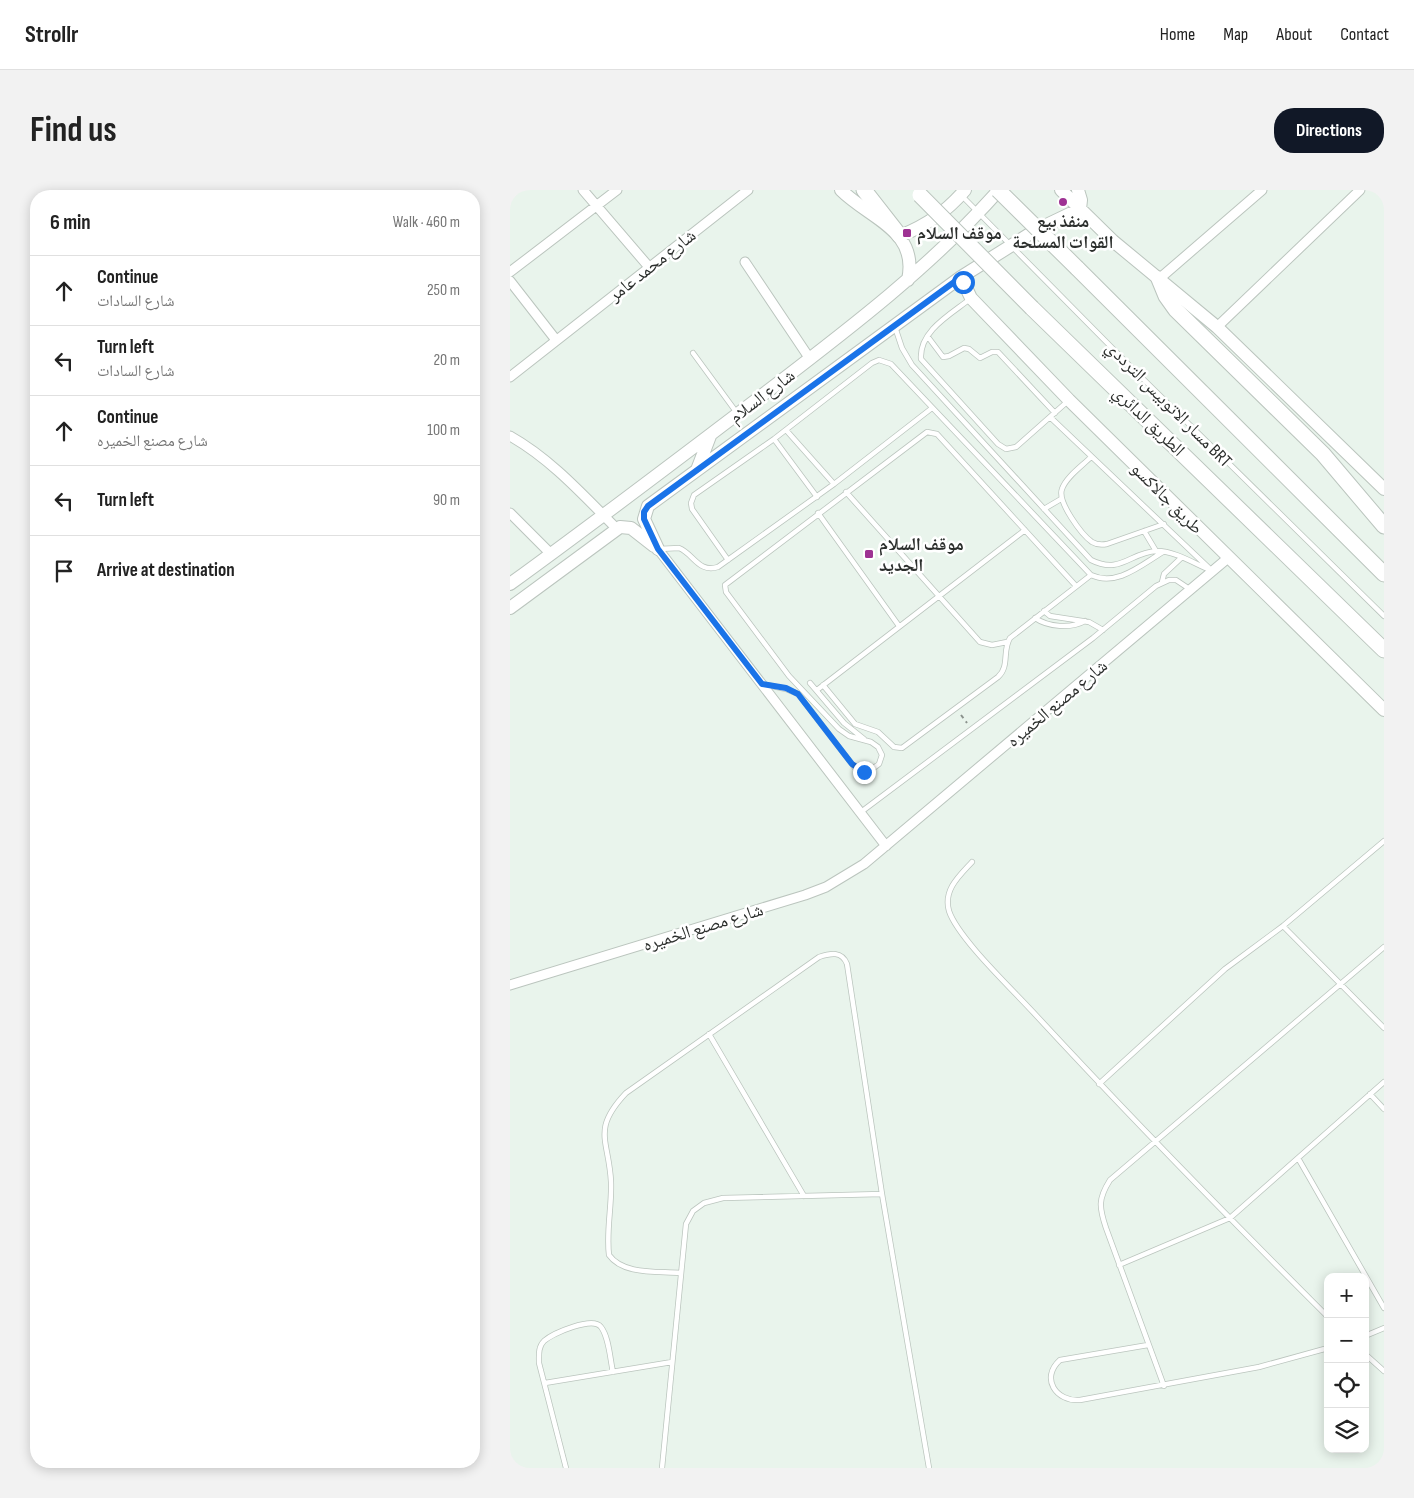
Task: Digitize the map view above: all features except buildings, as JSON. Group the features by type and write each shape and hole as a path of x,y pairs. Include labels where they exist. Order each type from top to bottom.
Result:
{"highway":[{"path":"864,190 900,236"},
{"path":"998,190 1384,574"},
{"name":"الطريق الدائري","path":"918,192 1032,308 1384,650"},
{"path":"1159,279 1166,296 1176,310 1323,454 1384,526"}],"street":[{"path":"583,190 649,268"},
{"path":"510,272 617,190"},
{"name":"شارع محمد عامر","path":"510,377 748,190"},
{"path":"842,190 900,236 910,257 908,280"},
{"path":"900,236 921,228 940,216 966,190"},
{"name":"شارع السلام","path":"510,584 738,414 908,280 950,242 998,190"},
{"path":"1061,190 1113,241 1217,327 1384,489"},
{"path":"1078,190 1081,200 1080,208"},
{"path":"1159,279 1262,190"},
{"path":"1217,327 1360,190"},
{"path":"886,846 658,549 645,523 646,509 961,277 1036,230 1080,208"},
{"path":"745,262 810,359"},
{"name":"طريق جالاكسو","path":"961,277 971,298 1069,400 1384,710"},
{"path":"510,281 556,340"},
{"path":"697,470 711,434"},
{"path":"510,436 543,459 617,529"},
{"path":"510,513 551,554"},
{"path":"510,608 617,529 624,526 631,528 658,549"},
{"name":"شارع مصنع الخميره","path":"510,985 805,895 846,877 886,846 1228,558"}],"lane":[{"name":"مسار الاتوبيس الترددي BRT","path":"957,190 1136,372 1384,616"},
{"path":"971,298 938,324 928,337 921,354 924,364 1002,447 1016,447 1069,400"},
{"path":"895,325 902,348 912,365 1091,560 1101,564 1117,565 1156,551 1180,558 1213,572"},
{"path":"928,337 943,357 964,348 969,349 980,358 992,352 998,352 1055,413"},
{"path":"693,353 738,414"},
{"path":"728,560 692,509 691,500 696,494 774,439 872,363 880,360 891,364 1090,575 1106,580 1118,578 1163,552"},
{"path":"658,549 680,548 705,568 718,567 817,497 932,408"},
{"path":"1050,417 1213,572"},
{"path":"786,430 834,484"},
{"path":"762,684 786,688 798,694 855,768 868,772 879,764 882,755 878,746 844,732 830,719 789,676 725,588 728,581 923,434 931,432 937,434 1076,586"},
{"path":"774,439 817,497"},
{"path":"1091,457 1064,484 1061,499 1064,507 1094,543 1108,544 1164,524"},
{"path":"846,492 980,642 992,645 1007,642 1090,575"},
{"path":"1044,509 1061,499"},
{"path":"818,513 899,626"},
{"path":"817,690 1025,530"},
{"path":"1144,531 1156,551"},
{"path":"859,813 1103,630 1162,582 1167,570 1180,558"},
{"path":"1162,582 1176,580 1192,590"},
{"path":"1044,611 1054,618 1085,621 1103,630"},
{"path":"1035,618 1048,624 1067,626 1085,621"},
{"path":"823,685 855,724 878,732 896,748 905,747 1001,674 1005,666 1007,642"},
{"path":"810,682 850,729 865,740"},
{"path":"830,719 836,714"},
{"path":"1099,1084 1224,969 1283,926 1384,841"},
{"path":"972,862 956,879 947,895 949,911 978,953 1099,1084 1324,1313"},
{"path":"1283,926 1384,1028"},
{"path":"1164,1386 1100,1210 1101,1194 1110,1180 1384,947"},
{"path":"680,1273 625,1268 614,1263 609,1255 611,1181 604,1146 607,1118 626,1093 819,957 835,953 842,956 847,964 882,1194 929,1468"},
{"path":"709,1034 804,1196"},
{"path":"1119,1265 1230,1218 1384,1082"},
{"path":"1370,1094 1384,1109"},
{"path":"1298,1158 1384,1308"},
{"path":"662,1468 680,1273 686,1224 693,1211 704,1203 723,1198 882,1194"},
{"path":"566,1468 545,1383 539,1350 544,1341 556,1334 587,1323 596,1322 602,1327 612,1372"},
{"path":"1369,1334 1384,1328"},
{"path":"1148,1345 1060,1360 1052,1367 1051,1377 1055,1390 1062,1398 1071,1400 1164,1386 1259,1367 1324,1349"},
{"path":"1369,1358 1384,1371"},
{"path":"545,1383 672,1362"}],"path":[{"path":"956,708 971,730"}],"place":[{"name":"منفذ بيع القوات المسلحة","path":"1063,202"},
{"name":"موقف السلام","path":"907,233"},
{"name":"موقف السلام الجديد","path":"869,554"}],"route":[{"path":"864,772 855,768 798,694 786,688 762,684 658,549 645,523 644,512 648,506 961,277 963,282"}]}
